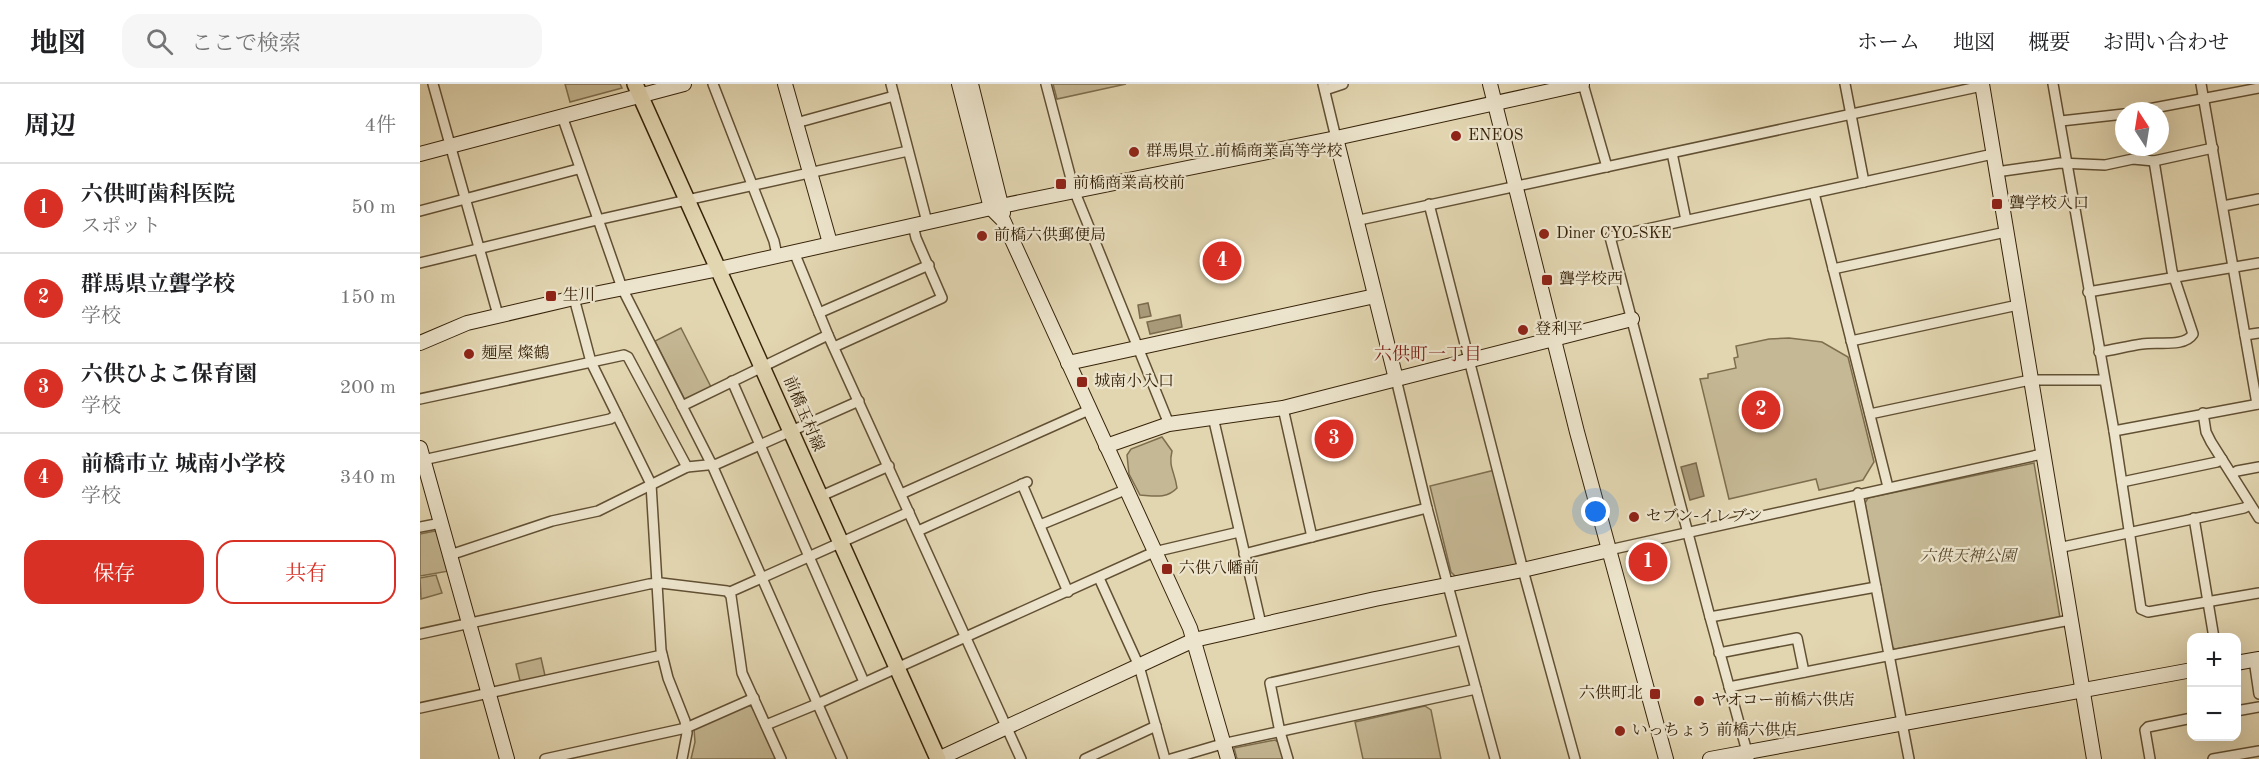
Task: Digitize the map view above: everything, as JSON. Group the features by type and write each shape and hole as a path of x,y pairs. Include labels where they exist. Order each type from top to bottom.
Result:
{"main road":[{"name":"前橋玉村線","path":"638,90 938,759"}],"street":[{"path":"434,84 498,315"},
{"path":"420,154 562,116 638,90 684,84"},
{"path":"713,84 774,241 777,255"},
{"path":"785,84 830,243"},
{"path":"834,347 942,298 916,238 920,223 908,152 891,84"},
{"path":"959,84 999,211 1194,640 1228,759"},
{"path":"971,84 999,211"},
{"path":"1046,84 1074,190 1169,424"},
{"path":"1343,84 1324,87 1427,508 1495,759"},
{"path":"1490,84 1514,186 1666,759"},
{"path":"420,343 467,323 574,298 718,269 920,223 999,211 1074,190 1336,138 1582,84 1607,166"},
{"path":"1845,84 1864,182"},
{"path":"2053,84 2114,431 2140,605 2143,611 2148,612 2259,593"},
{"path":"2114,431 2258,404 2201,84"},
{"path":"1355,221 1982,85 2094,759"},
{"path":"2169,105 2259,88"},
{"path":"796,123 894,96"},
{"path":"2061,121 2115,115"},
{"path":"562,116 622,288 712,465 842,759"},
{"path":"1996,172 2067,162 2105,165 2133,159 2154,161 2213,148"},
{"path":"420,263 597,220 908,152"},
{"path":"1672,153 1686,220"},
{"path":"1748,756 1610,237 1993,154"},
{"path":"2099,352 2146,343 2170,343 2192,337 2194,330 2174,277 2154,161"},
{"path":"420,211 579,169"},
{"path":"1814,193 1888,487"},
{"path":"2223,206 2259,199"},
{"path":"1429,204 1523,570 1575,759"},
{"path":"1833,269 2006,232"},
{"path":"794,252 828,335 1021,759"},
{"path":"2088,292 2259,263"},
{"path":"819,313 928,265"},
{"path":"1068,363 1375,296"},
{"path":"574,298 591,362 651,484 662,655 686,728 687,741 682,759"},
{"path":"1851,341 2018,306"},
{"path":"1106,446 1169,424 1284,408 1632,319"},
{"path":"2245,335 2259,333"},
{"path":"682,406 828,335"},
{"path":"420,399 624,355 628,357 687,467"},
{"path":"1870,414 2030,380 2104,380"},
{"path":"732,381 864,682"},
{"path":"450,555 552,521 598,511 687,467 712,465 760,446 859,400"},
{"path":"1284,408 1312,537"},
{"path":"901,494 1089,410"},
{"path":"2203,413 2209,439 2259,518"},
{"path":"507,759 422,454 610,419 617,415"},
{"path":"1213,417 1261,624"},
{"path":"938,759 1194,640 1523,570 1858,493 2042,454"},
{"path":"2122,482 2217,462 2222,459"},
{"path":"819,497 889,466"},
{"path":"2232,474 2259,467"},
{"path":"918,531 1024,483 1068,592"},
{"path":"1040,525 1125,490"},
{"path":"1858,493 1909,759"},
{"path":"2058,548 2250,505"},
{"path":"1244,554 1427,508"},
{"path":"420,634 656,583 730,592 909,512"},
{"path":"2194,518 2213,633"},
{"path":"420,527 441,523"},
{"path":"766,725 1154,552 1239,532"},
{"path":"1099,578 1139,666 1166,759"},
{"path":"1710,617 1876,587"},
{"path":"730,592 739,659 781,759"},
{"path":"1729,687 2070,620"},
{"path":"1719,653 1797,638 1804,672"},
{"path":"1288,759 1270,683 1462,640"},
{"path":"420,708 662,655"},
{"path":"2241,662 2256,659 2259,694"},
{"path":"1710,759 1748,756 1902,723 2187,671"},
{"path":"1171,759 1224,744 1476,689"},
{"path":"544,759 686,728 754,698"},
{"path":"2241,710 2259,707"},
{"path":"2151,759 2145,730 2148,727 2187,719"},
{"path":"1085,759 1156,726"},
{"path":"2213,759 2259,751"}],"green space":[{"path":"565,84 620,84 622,88 570,102"},
{"path":"1053,84 1126,84 1057,99"},
{"path":"681,328 711,387 685,400 655,341"},
{"path":"1789,338 1822,342 1848,357 1874,462 1863,480 1819,490 1816,479 1729,499 1700,379 1708,378 1708,374 1736,368 1734,358 1738,357 1736,346 1769,339"},
{"path":"1162,437 1172,451 1171,466 1177,488 1165,495 1140,495 1129,474 1127,455 1131,449"},
{"name":"六供天神公園","path":"2034,463 2060,618 1895,649 1891,646 1865,503 1868,498"},
{"path":"1495,470 1519,561 1516,566 1458,579 1451,572 1430,486"},
{"path":"435,531 439,533 449,571 420,576 420,534"},
{"path":"436,575 442,593 421,599 420,578"},
{"path":"541,658 546,680 521,685 516,664"},
{"path":"748,705 752,707 775,756 774,759 691,759 695,742 694,729"},
{"path":"1425,706 1431,710 1441,759 1363,759 1355,722"},
{"path":"1275,740 1280,743 1285,759 1237,759 1234,748"}],"shaded area":[{"path":"1148,303 1151,316 1140,318 1138,305"},
{"path":"1180,315 1182,327 1150,334 1147,322"},
{"path":"1696,463 1704,496 1690,500 1681,467"}],"place":[{"name":"ENEOS","path":"1456,136"},
{"name":"群馬県立 前橋商業高等学校","path":"1134,152"},
{"name":"前橋商業高校前","path":"1061,184"},
{"name":"聾学校入口","path":"1997,204"},
{"name":"Diner CYO-SKE","path":"1544,234"},
{"name":"前橋六供郵便局","path":"982,236"},
{"name":"前橋市立 城南小学校","path":"1222,261"},
{"name":"聾学校西","path":"1547,280"},
{"name":"生川","path":"551,296"},
{"name":"登利平","path":"1523,330"},
{"name":"麺屋 燦鶴","path":"469,354"},
{"name":"城南小入口","path":"1082,382"},
{"name":"群馬県立聾学校","path":"1761,410"},
{"name":"六供ひよこ保育園","path":"1334,439"},
{"name":"セブン-イレブン","path":"1634,517"},
{"name":"六供町歯科医院","path":"1648,562"},
{"name":"六供八幡前","path":"1167,569"},
{"name":"六供町北","path":"1655,694"},
{"name":"ヤオコー前橋六供店","path":"1699,701"},
{"name":"いっちょう 前橋六供店","path":"1620,731"}],"district":[{"name":"六供町一丁目","path":"1428,355"}]}
